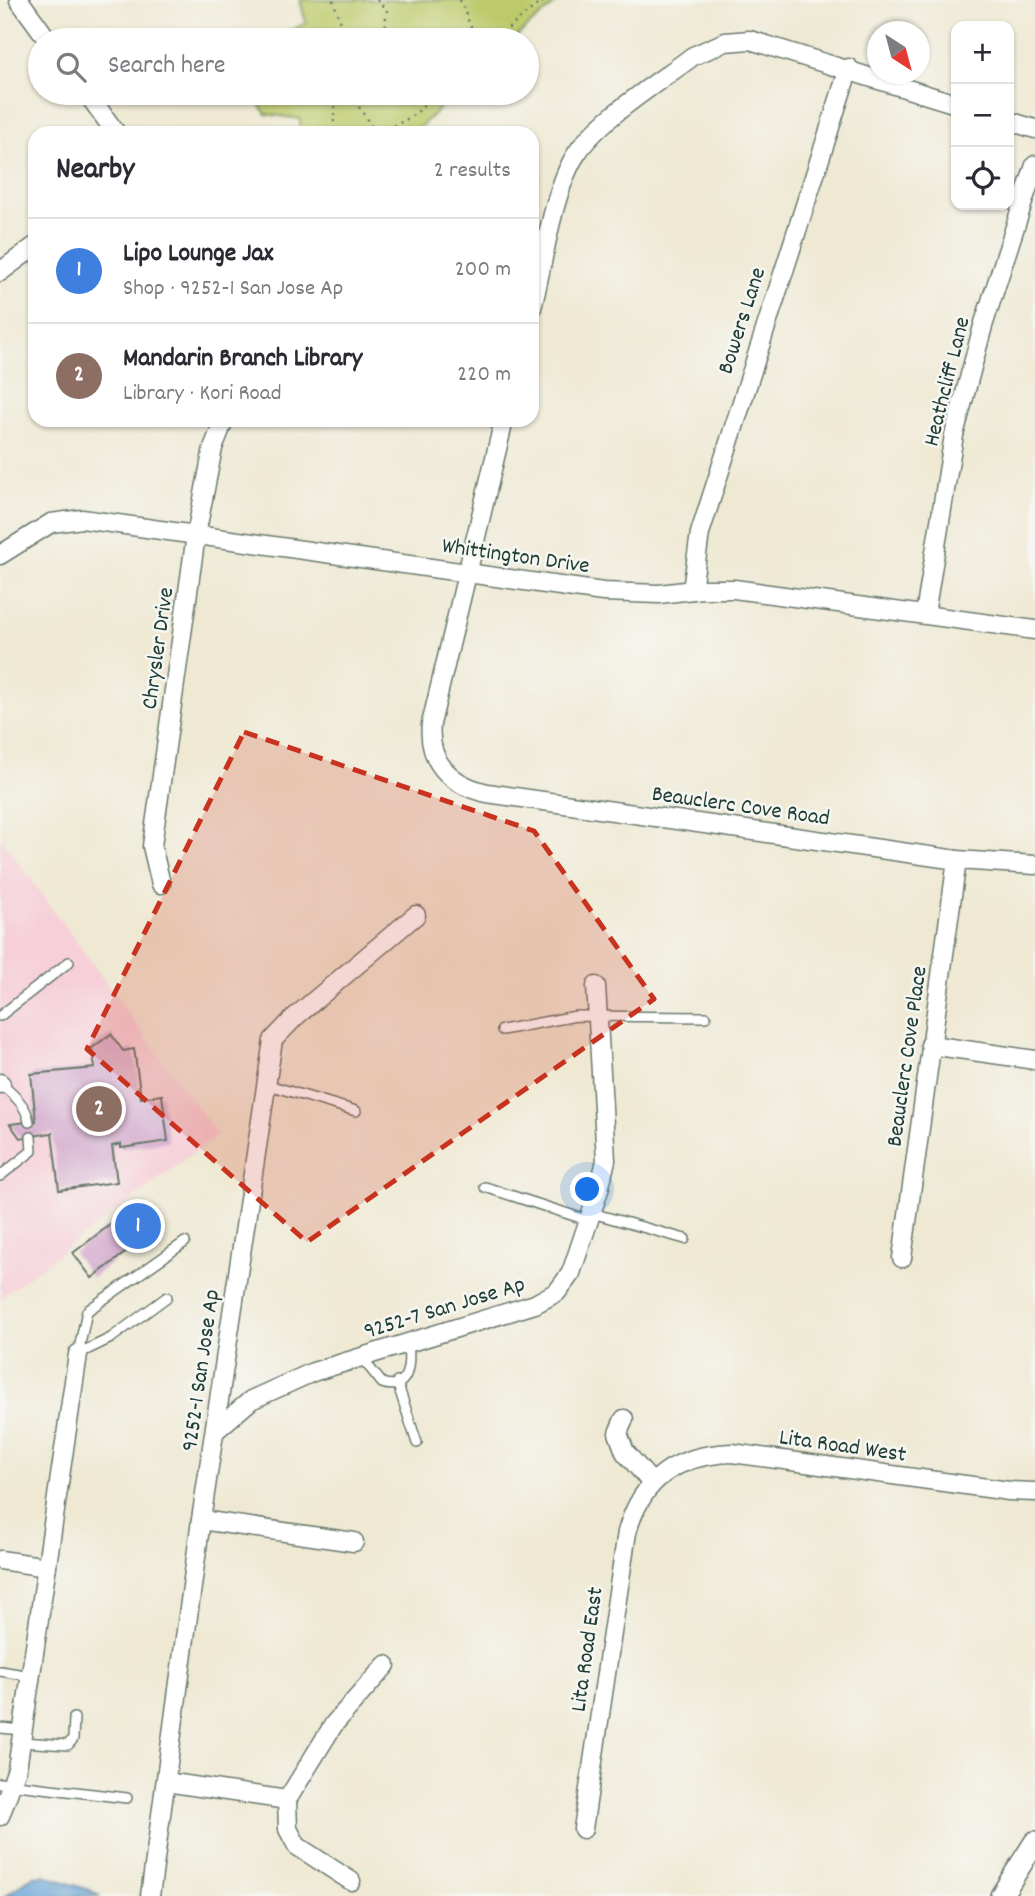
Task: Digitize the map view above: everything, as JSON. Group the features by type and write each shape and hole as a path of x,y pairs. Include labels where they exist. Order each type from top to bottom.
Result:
{"street":[{"path":"19,0 39,28"},
{"path":"539,278 559,191 583,145 596,131 693,56 725,42 750,40 770,44 951,102"},
{"name":"Bowers Lane","path":"692,590 700,533 849,68"},
{"path":"96,105 111,126"},
{"path":"1014,123 1035,130"},
{"name":"Heathcliff Lane","path":"925,614 957,424 983,326 1035,165"},
{"path":"0,272 28,251"},
{"name":"Chrysler Drive","path":"161,884 152,846 196,535 214,448 222,427"},
{"path":"466,572 502,427"},
{"name":"Whittington Drive","path":"0,555 36,529 67,519 603,592 659,594 734,589 1035,630"},
{"name":"Beauclerc Cove Road","path":"466,572 431,724 432,746 445,773 459,785 487,793 957,860 1035,864"},
{"name":"Beauclerc Cove Place","path":"902,1258 957,860"},
{"name":"9252-1 San Jose Ap","path":"150,1896 201,1520 273,1040 416,915"},
{"name":"9252-7 San Jose Ap","path":"215,1431 251,1401 313,1372 549,1297 571,1273 591,1217 606,1160 596,986"},
{"path":"930,1045 1035,1060"},
{"path":"0,1816 6,1784 22,1736 78,1354"},
{"path":"624,1419 618,1433 625,1452 651,1482"},
{"name":"Lita Road West","path":"651,1482 693,1458 732,1453 1009,1491 1035,1492"},
{"name":"Lita Road East","path":"583,1829 627,1532 632,1514 651,1482"},
{"path":"201,1520 354,1542"},
{"path":"0,1560 47,1567"},
{"path":"351,1881 297,1846 288,1829 287,1800 334,1724 386,1665"},
{"path":"166,1782 287,1800"},
{"path":"1001,1896 1035,1842"}],"lane":[{"path":"0,1016 69,962"},
{"path":"502,1030 559,1018 706,1017"},
{"path":"0,1084 14,1095 28,1114 29,1122"},
{"path":"265,1084 356,1111"},
{"path":"0,1176 32,1152 31,1136"},
{"path":"485,1187 591,1217 685,1239"},
{"path":"78,1354 87,1311 185,1242"},
{"path":"78,1354 111,1338 167,1297"},
{"path":"361,1357 382,1383 397,1382 404,1378 410,1367 408,1343"},
{"path":"397,1382 416,1443"},
{"path":"0,1671 30,1676"},
{"path":"0,1728 22,1736 68,1745 73,1739 74,1718"},
{"path":"6,1784 127,1798"}],"path":[{"path":"333,0 343,28"},
{"path":"377,0 387,10 386,28"},
{"path":"460,0 470,28"},
{"path":"509,28 534,6 546,0"},
{"path":"333,126 334,105"},
{"path":"359,105 371,126"},
{"path":"394,126 424,105"}],"highlighted area":[{"path":"244,732 534,831 654,999 307,1242 87,1049"}],"shaded area":[{"path":"0,837 217,1135 0,1298"}],"green space":[{"path":"300,0 560,0 526,28 296,28 306,23"},
{"path":"260,105 443,105 421,126 300,126 300,119 266,114"}],"water":[{"path":"44,1875 92,1891 99,1896 5,1896 33,1876"}],"building":[{"path":"111,1034 123,1051 134,1049 141,1098 162,1095 168,1141 121,1148 121,1144 112,1146 117,1182 59,1190 52,1133 20,1138 10,1124 36,1121 31,1074 95,1068 92,1048"},
{"path":"136,1205 155,1230 92,1278 73,1253"}],"place":[{"name":"Mandarin Branch Library","path":"99,1109"},
{"name":"Lipo Lounge Jax","path":"138,1226"}]}
